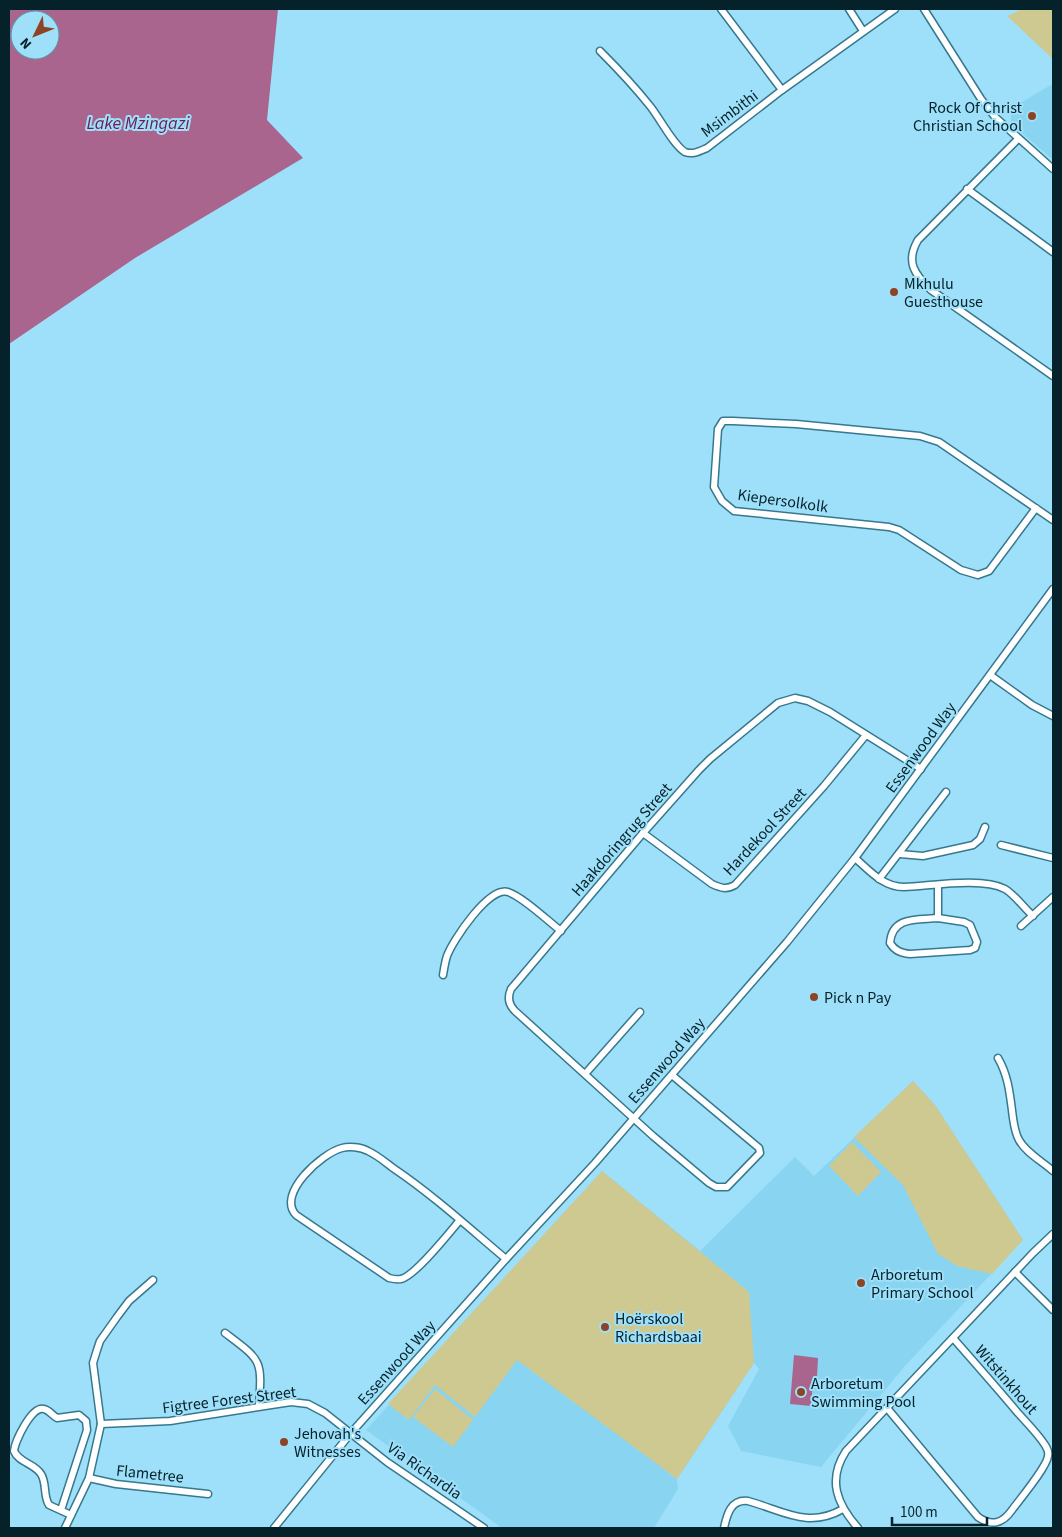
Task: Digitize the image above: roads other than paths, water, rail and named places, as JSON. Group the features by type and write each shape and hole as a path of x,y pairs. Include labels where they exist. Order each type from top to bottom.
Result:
{"street":[{"path":"721,9 782,90"},
{"path":"849,9 863,31"},
{"name":"Msimbithi","path":"600,51 651,107 676,144 690,153 707,148 782,90 895,9"},
{"path":"924,9 981,99 995,117 1053,169"},
{"path":"1018,139 918,240 912,254 916,273 932,290 1053,376"},
{"path":"967,189 1053,252"},
{"name":"Kiepersolkolk","path":"1036,508 989,571 978,575 960,570 889,526 734,511 722,502 714,487 718,429 723,421 733,421 796,424 920,436 939,442 1036,508 1053,520"},
{"name":"Essenwood Way","path":"274,1528 351,1433 673,1076 787,942 855,858 1053,589"},
{"path":"990,675 1032,705 1053,716"},
{"name":"Haakdoringrug Street","path":"673,1076 760,1150 758,1156 730,1185 723,1188 709,1183 634,1119 515,1011 509,1003 509,994 643,832 710,759 778,703 795,698 808,701 921,769"},
{"name":"Hardekool Street","path":"643,832 712,884 729,888 735,885 824,786 866,735"},
{"path":"879,879 946,792"},
{"path":"900,854 924,856 964,848 980,839 985,827"},
{"path":"1001,845 1053,858"},
{"path":"855,858 879,879 887,884 899,887 977,882 1004,888 1033,916"},
{"path":"938,885 938,918"},
{"path":"443,975 447,957 460,933 495,894 504,892 514,895 561,931"},
{"path":"1021,926 1053,898"},
{"path":"938,918 968,924 977,942 975,948 970,950 910,954 901,953 893,948 890,943 891,936 897,925 904,922 938,918"},
{"path":"585,1074 640,1012"},
{"path":"998,1058 1005,1070 1008,1082 1015,1131 1018,1139 1053,1171"},
{"path":"460,1220 419,1266 408,1276 396,1280 389,1278 296,1215 291,1207 291,1195 294,1188 314,1166 335,1151 351,1147 367,1150 416,1183 460,1220 506,1259"},
{"path":"858,1528 838,1500 837,1470 846,1451 1053,1234"},
{"path":"1015,1272 1053,1310"},
{"path":"65,1528 89,1478 101,1424 93,1363 96,1350 100,1340 130,1301 153,1280"},
{"path":"225,1333 251,1352 258,1362 261,1378 259,1406"},
{"name":"Witstinkhout","path":"887,1408 978,1517 994,1524 1004,1520 1040,1471 1047,1460 1048,1451 1030,1427 953,1338"},
{"name":"Figtree Forest Street","path":"101,1424 170,1421 292,1402 308,1404 325,1413 351,1433"},
{"path":"61,1510 87,1425 86,1421 79,1415 57,1418 46,1409 40,1409 34,1412 26,1424 15,1445 14,1451 19,1459 40,1473 45,1483 49,1505 71,1515"},
{"name":"Via Richardia","path":"351,1433 387,1462 484,1528"},
{"name":"Flametree","path":"89,1478 116,1484 208,1494"},
{"path":"724,1528 728,1513 734,1504 740,1500 812,1519 824,1518 843,1509"}],"water":[{"name":"Lake Mzingazi","path":"9,9 278,9 267,120 303,158 135,258 9,344"},
{"name":"Arboretum Swimming Pool","path":"794,1355 818,1358 817,1377 813,1381 811,1406 790,1404"}],"place":[{"name":"Rock Of Christ Christian School","path":"1032,116"},
{"name":"Mkhulu Guesthouse","path":"894,292"},
{"name":"Pick n Pay","path":"814,997"},
{"name":"Arboretum Primary School","path":"861,1283"},
{"name":"Hoërskool Richardsbaai","path":"605,1327"},
{"name":"Arboretum Swimming Pool","path":"801,1392"},
{"name":"Jehovah's Witnesses","path":"284,1442"}]}
